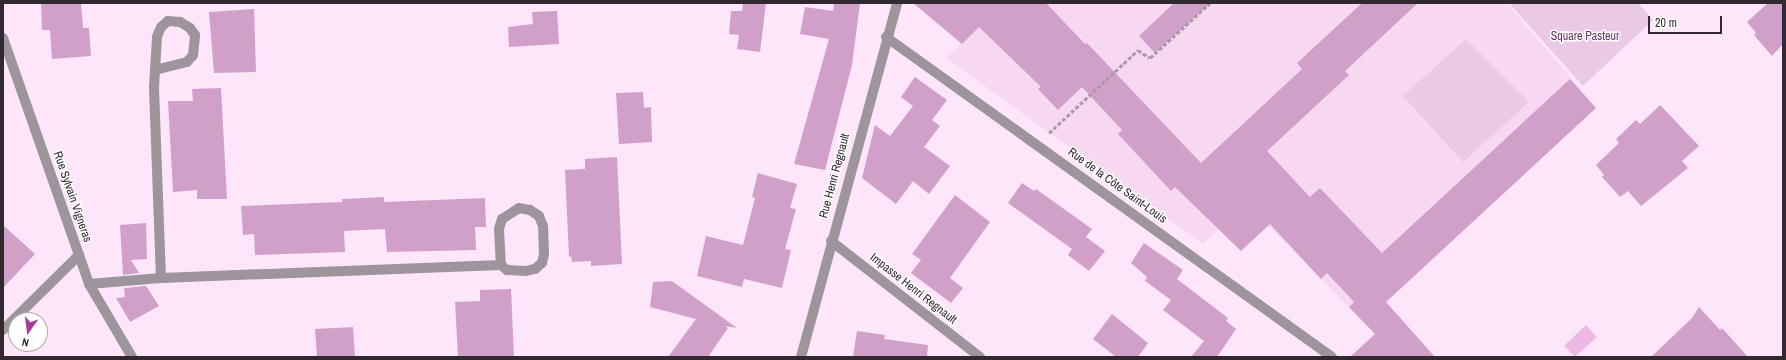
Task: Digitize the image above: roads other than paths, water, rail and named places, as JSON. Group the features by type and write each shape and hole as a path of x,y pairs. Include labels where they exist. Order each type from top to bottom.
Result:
{"street":[{"name":"Rue Henri Regnault","path":"801,357 830,241 886,37 897,3"},
{"path":"156,70 187,62 193,55 195,35 190,28 180,22 168,21 161,27 157,37 156,70 161,278"},
{"name":"Rue de la Côte Saint-Louis","path":"886,37 1332,357"},
{"name":"Rue Sylvain Vigneras","path":"3,38 89,284 132,357"},
{"path":"89,284 161,278 501,265 507,270 517,271 535,269 542,263 544,254 543,226 539,216 530,210 519,208 509,212 502,219 499,229 501,265"},
{"name":"Impasse Henri Regnault","path":"830,241 980,357"},
{"path":"3,330 78,255"}],"park label":[{"name":"Square Pasteur","path":"1585,37"}]}
